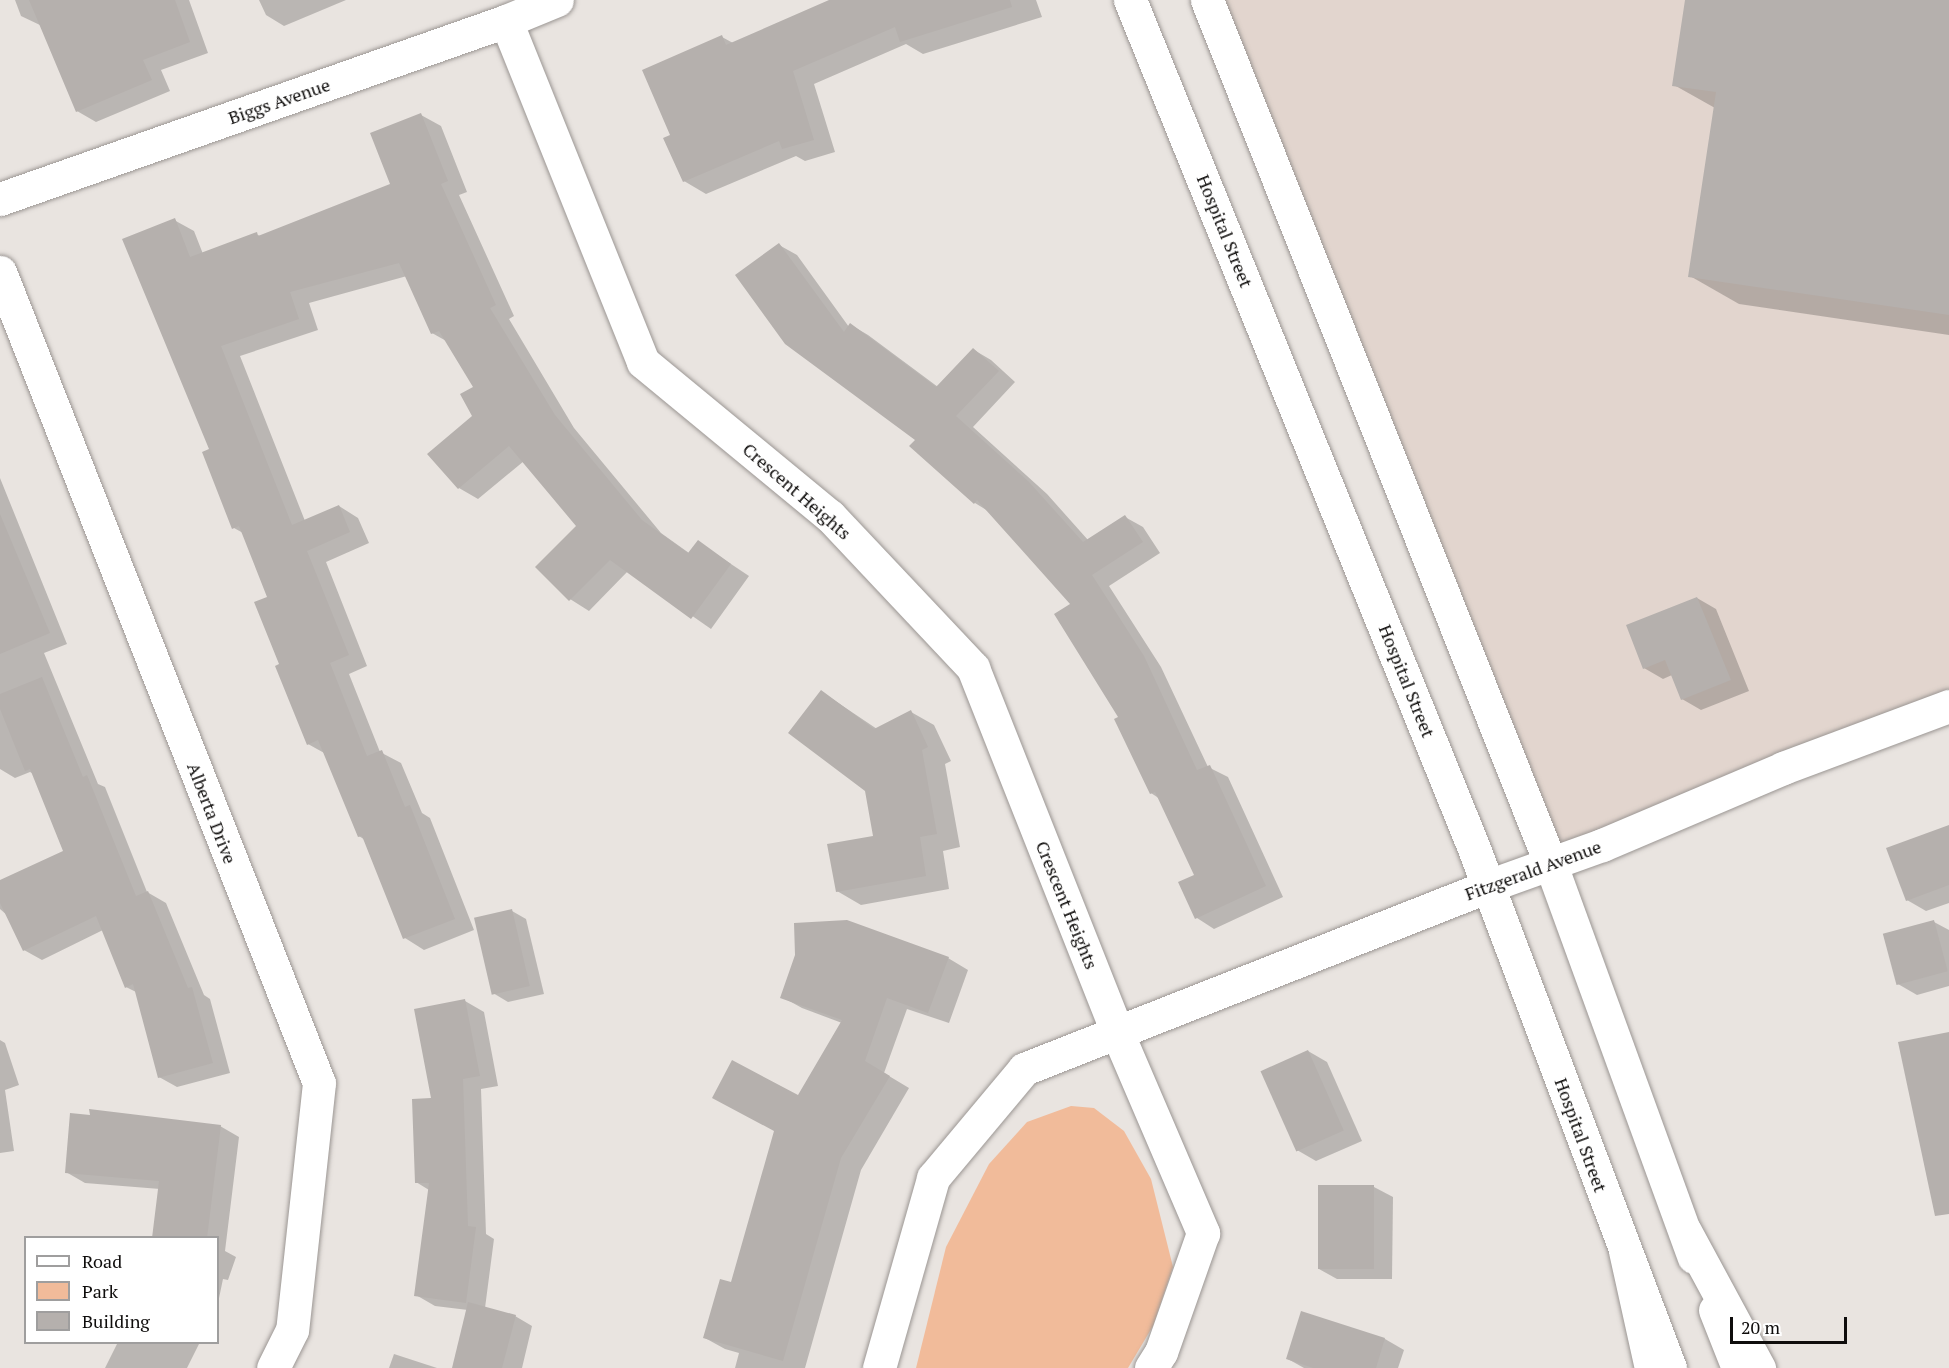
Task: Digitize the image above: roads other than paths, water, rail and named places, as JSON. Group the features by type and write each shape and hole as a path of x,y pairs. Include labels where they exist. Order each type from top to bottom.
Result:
{"main road":[{"name":"Biggs Avenue","path":"0,199 506,21 557,0"},
{"name":"Hospital Street","path":"1130,0 1488,886 1670,1368"},
{"path":"1207,0 1551,865 1684,1232 1738,1368"},
{"name":"Crescent Heights","path":"506,21 643,362 830,516 973,668 1117,1032 1203,1233 1161,1353 1151,1368"},
{"name":"Alberta Drive","path":"0,272 319,1083 292,1330 273,1368"},
{"name":"Fitzgerald Avenue","path":"1117,1032 1488,886 1551,865 1783,768 1949,706"},
{"path":"879,1368 933,1178 1024,1069 1117,1032"},
{"path":"1684,1232 1759,1368"},
{"path":"1625,1251 1651,1368"}]}
